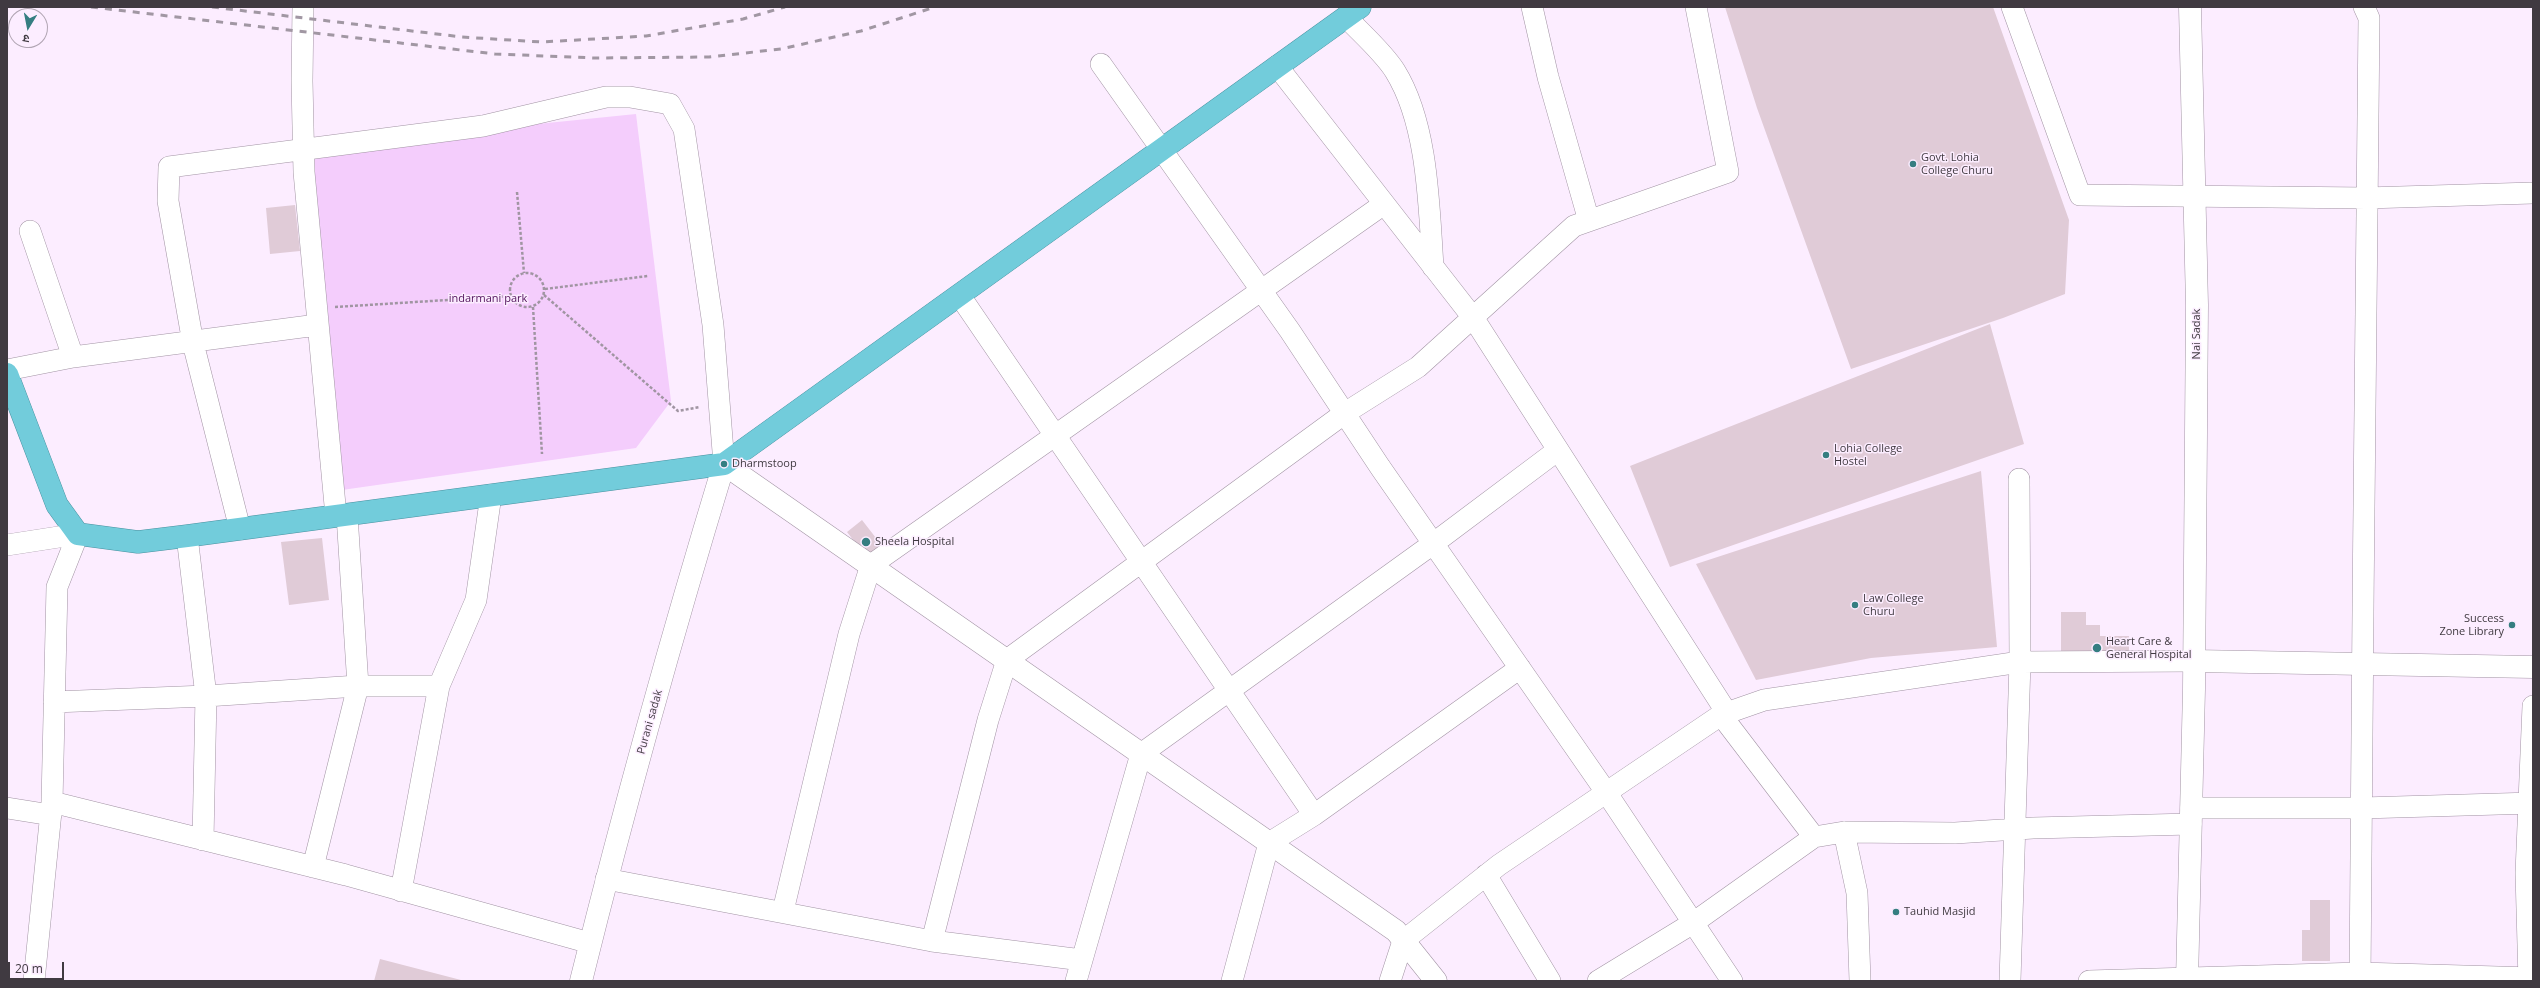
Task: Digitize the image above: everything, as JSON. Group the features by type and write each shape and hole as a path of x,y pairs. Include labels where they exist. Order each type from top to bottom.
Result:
{"highway":[{"path":"7,374 58,505 78,534 138,542 724,464 960,296 1353,12"}],"main road":[{"name":"Nai Sadak","path":"2187,979 2194,661 2197,312 2190,7"},
{"path":"724,464 1396,932 1436,981"},
{"name":"Purani sadak","path":"581,981 606,879 691,575 724,464"},
{"path":"2194,661 2533,667"}],"street":[{"path":"303,7 302,81 304,149 317,325 341,515 358,686 313,867"},
{"path":"1532,7 1548,77 1588,221"},
{"path":"932,941 988,720 1007,660 1345,413 1418,367 1474,319 1574,226 1728,172 1696,7"},
{"path":"2012,7 2080,195 2195,198 2366,198 2533,193"},
{"path":"2360,977 2365,664 2366,198 2369,18 2364,7"},
{"path":"1353,12 1395,70 1416,115 1429,205 1433,267"},
{"path":"1101,64 1262,292 1606,792 1732,981"},
{"path":"1277,66 1474,319 1724,714 1814,837"},
{"path":"240,529 193,343 168,201 169,167 483,126 606,97 630,97 670,104 684,129 713,325 724,464"},
{"path":"783,911 849,634 871,565 1262,292 1384,204"},
{"path":"30,231 73,357"},
{"path":"960,296 1314,815"},
{"path":"7,370 73,357 193,343 317,325"},
{"path":"1076,981 1141,754 1434,543 1558,450"},
{"path":"2010,981 2020,662 2019,479"},
{"path":"401,891 439,686 476,600 491,495"},
{"path":"7,545 78,534"},
{"path":"34,981 51,809 57,587 78,534"},
{"path":"187,536 206,696 203,840"},
{"path":"1390,981 1403,941 1486,875 1606,792 1724,714 1764,700 2020,662 2194,661"},
{"path":"1232,981 1269,843 1314,815 1520,668"},
{"path":"54,702 206,696 358,686 439,686"},
{"path":"2089,981 2360,977 2530,979 2526,873 2531,803 2533,706"},
{"path":"1598,981 1693,922 1814,837 1844,832 1955,833 2014,830 2191,816 2362,808 2531,803"},
{"path":"7,808 51,809 203,840 313,867 590,943"},
{"path":"1844,832 1857,893 1860,981"},
{"path":"1486,875 1550,981"},
{"path":"606,879 783,911 932,941 1082,960"}],"path":[{"path":"517,192 524,273"},
{"path":"534,307 523,307 513,301 511,296 510,284 524,273 536,275 544,283 545,289 544,295 534,307 542,454"},
{"path":"545,289 648,276"},
{"path":"544,295 678,411 719,402"},
{"path":"333,307 511,296"}],"green space":[{"name":"indarmani park","path":"636,114 671,401 636,448 342,490 301,148"}],"building":[{"name":"Govt. Lohia College Churu","path":"1725,7 1993,7 2069,220 2065,294 2003,318 1851,369 1757,108"},
{"path":"295,205 300,251 270,254 266,208"},
{"name":"Lohia College Hostel","path":"1990,324 2024,444 1670,567 1630,466"},
{"name":"Law College Churu","path":"1981,471 1997,647 1871,658 1756,680 1696,564"},
{"path":"862,520 883,547 868,559 847,532"},
{"path":"322,538 329,600 289,605 281,542"},
{"path":"2061,612 2086,612 2086,625 2100,625 2100,636 2129,636 2129,659 2061,658"},
{"path":"2310,900 2330,900 2330,961 2302,961 2302,930 2310,930"},
{"path":"380,959 461,980 461,981 374,981"}],"railway":[{"path":"91,7 495,54 595,58 709,57 781,49 861,31 935,7"},
{"path":"212,7 462,37 542,42 646,36 743,19 785,7"}],"place":[{"name":"Govt. Lohia College Churu","path":"1913,164"},
{"name":"Lohia College Hostel","path":"1826,455"},
{"name":"Dharmstoop","path":"724,464"},
{"name":"Sheela Hospital","path":"866,542"},
{"name":"Law College Churu","path":"1855,605"},
{"name":"Success Zone Library","path":"2512,625"},
{"name":"Heart Care & General Hospital","path":"2097,648"},
{"name":"Tauhid Masjid","path":"1896,912"}]}
